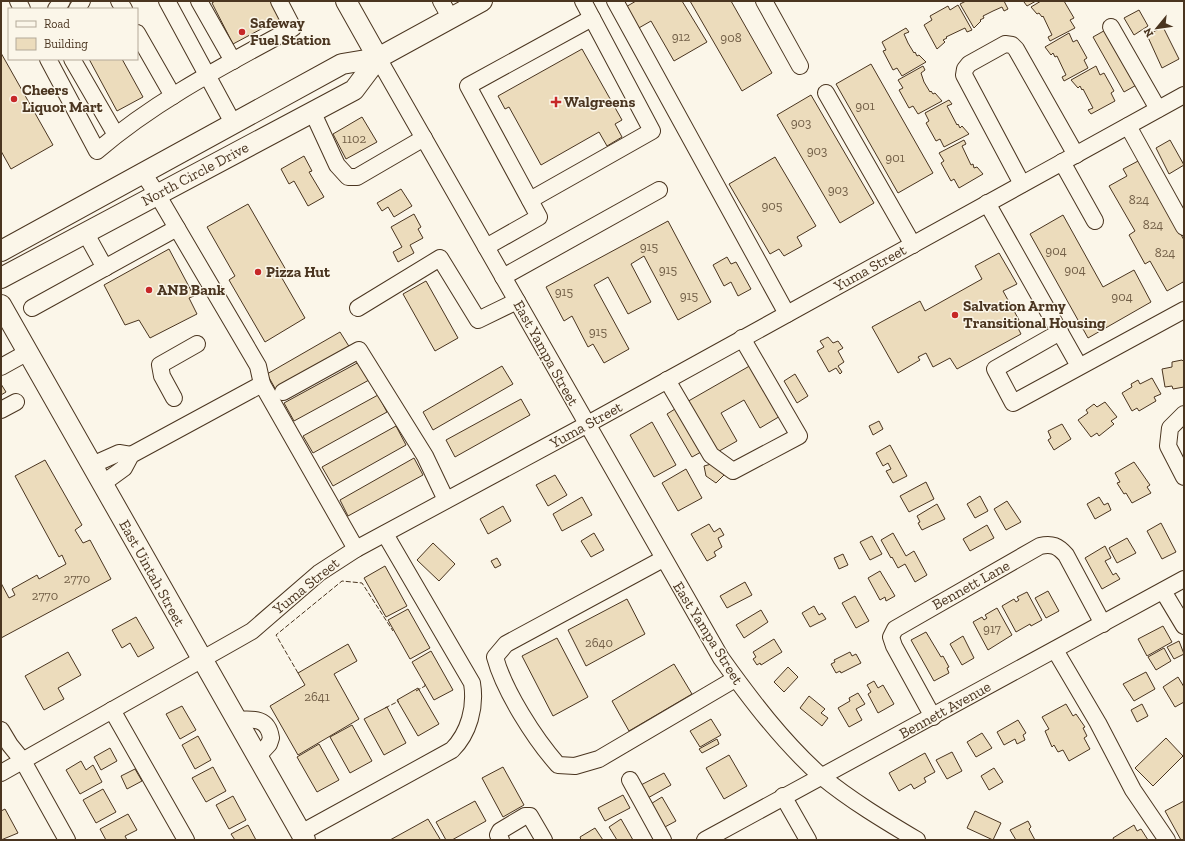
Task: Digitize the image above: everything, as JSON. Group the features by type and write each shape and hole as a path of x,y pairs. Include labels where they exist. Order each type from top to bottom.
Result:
{"main road":[{"path":"346,1 378,58"},
{"name":"North Circle Drive","path":"1,251 342,64 378,58 482,1"},
{"name":"North Circle Drive","path":"1,278 354,90 378,58"},
{"name":"East Uintah Street","path":"1,305 303,837"}],"street":[{"path":"167,1 233,123"},
{"path":"199,1 233,61"},
{"path":"49,60 96,151 113,130 293,28 279,1"},
{"path":"441,1 451,19"},
{"path":"530,200 652,131 583,1"},
{"path":"614,1 787,314"},
{"path":"764,1 800,66"},
{"path":"486,247 539,217 468,86 592,18"},
{"path":"1111,27 1158,109"},
{"path":"138,35 173,96"},
{"path":"1022,184 964,75 965,69 969,64 1005,44 1012,45 1016,49 1069,158 1095,221"},
{"name":"East Yampa Street","path":"378,58 720,658 770,722 822,776 913,839"},
{"path":"73,60 113,130"},
{"path":"83,60 108,105 113,130"},
{"path":"826,93 913,245"},
{"name":"Yuma Street","path":"1,773 252,631 319,573 356,549 586,425 1184,95"},
{"path":"313,113 337,165 348,177 356,177 424,138"},
{"path":"1128,126 1184,227"},
{"path":"143,173 158,194 258,366 262,384 356,549"},
{"path":"503,277 659,190"},
{"path":"987,203 1079,366"},
{"path":"32,308 177,228"},
{"path":"85,232 105,268"},
{"path":"358,308 440,258 478,320 517,301"},
{"path":"1060,332 995,369 1013,403 1184,310"},
{"path":"667,380 711,455 733,471 799,436 742,338"},
{"path":"174,398 162,376 160,365 197,344"},
{"path":"283,392 359,350 425,456 446,500"},
{"path":"1,366 28,352"},
{"path":"102,484 124,468 131,455 262,384"},
{"path":"1,410 16,402"},
{"path":"1184,414 1170,428 1168,446 1184,477"},
{"path":"92,466 119,453 131,455"},
{"path":"303,837 452,750 464,732 473,709 474,694 472,683 385,534"},
{"name":"Bennett Lane","path":"933,717 894,646 891,637 894,629 1040,546 1049,544 1059,547 1066,554 1103,624"},
{"path":"663,559 506,644 495,657 499,672 528,723 558,765 575,766 599,759 736,679"},
{"name":"Bennett Avenue","path":"705,840 783,796 933,717 1184,580"},
{"path":"1163,591 1184,626"},
{"path":"1055,650 1098,723 1133,790 1167,840"},
{"path":"112,710 186,840"},
{"path":"1,730 10,745 23,760 67,840"},
{"path":"630,780 664,840"},
{"path":"783,796 808,840"},
{"path":"501,840 498,835 500,831 525,816 530,816 544,840"}],"building":[{"name":"Safeway Fuel Station","path":"215,1 271,1 280,19 233,44 212,3"},
{"path":"636,1 682,1 707,42 674,61 651,21 637,29 624,8"},
{"path":"690,1 731,1 772,73 742,91"},
{"path":"966,1 1004,1 1008,9 1004,11 1002,7 983,16 984,18 980,20 981,21 974,28 960,4"},
{"path":"1036,1 1027,6 1024,2"},
{"path":"1041,1 1064,1 1074,18 1070,20 1075,28 1050,41 1048,37 1052,35 1043,16 1042,17 1039,13 1037,14 1031,7"},
{"path":"958,5 972,30 967,32 965,28 946,37 947,38 943,40 945,42 937,49 924,25 932,20 930,16 948,6 950,10"},
{"path":"1139,10 1148,26 1134,35 1124,18"},
{"path":"1163,27 1179,59 1162,68 1147,35"},
{"path":"906,28 909,32 904,34 908,43 914,53 915,52 917,56 919,55 926,62 902,76 897,68 893,70 883,51 886,50 882,42"},
{"path":"1109,28 1140,83 1124,92 1093,37"},
{"path":"1069,33 1073,42 1077,40 1087,58 1084,60 1088,68 1064,81 1062,77 1066,75 1057,56 1055,57 1053,53 1051,55 1045,47"},
{"name":"Walgreens","path":"582,49 622,120 615,124 622,137 607,146 599,132 541,165 509,107 505,109 498,96"},
{"name":"Cheers Liquor Mart","path":"1,53 53,145 11,169 1,151"},
{"path":"90,60 123,60 143,97 117,111"},
{"path":"871,64 933,173 898,193 836,84"},
{"path":"923,66 925,70 921,73 924,82 930,92 931,91 933,94 935,93 942,101 918,114 913,106 909,108 899,90 903,88 898,80"},
{"path":"1096,66 1100,75 1104,73 1114,91 1111,93 1115,101 1091,114 1088,110 1093,108 1083,89 1082,90 1080,86 1078,88 1071,80"},
{"path":"811,95 874,203 840,223 777,115"},
{"path":"949,100 952,104 947,106 957,125 958,124 960,128 962,126 969,134 944,147 940,139 936,141 926,123 929,121 925,113"},
{"path":"362,117 377,142 346,159 333,134"},
{"path":"964,140 966,144 962,146 971,165 973,164 974,168 977,167 983,174 959,188 954,179 951,181 941,163 944,161 939,153"},
{"path":"1170,140 1184,165 1169,174 1156,148"},
{"path":"304,156 312,171 309,172 324,197 308,206 294,181 289,184 281,169"},
{"path":"775,157 816,226 797,237 802,246 784,256 779,249 770,254 729,184"},
{"path":"1140,160 1184,240 1184,285 1183,282 1167,291 1150,261 1145,264 1129,235 1135,231 1109,186 1127,176 1123,169"},
{"path":"401,189 412,206 394,217 388,207 382,211 377,203"},
{"name":"Pizza Hut","path":"248,204 286,270 279,273 305,318 265,342 229,280 235,276 207,227"},
{"path":"414,214 421,227 418,229 423,238 410,245 414,253 398,262 393,252 402,247 391,227"},
{"path":"1063,215 1103,287 1134,270 1151,302 1088,338 1030,234"},
{"path":"668,221 711,302 678,320 644,256 631,264 651,302 628,314 608,277 594,285 629,349 604,363 593,344 588,347 572,316 564,321 546,287"},
{"name":"ANB Bank","path":"169,249 194,296 189,298 197,314 150,338 139,320 125,325 104,285"},
{"name":"Salvation Army Transitional Housing","path":"999,253 1017,284 1003,291 1019,320 1015,322 1021,334 957,369 950,358 933,367 926,353 918,357 920,360 898,373 872,327 920,301 925,311 982,279 975,266"},
{"path":"727,257 731,264 736,262 751,289 738,296 731,282 724,286 713,265"},
{"path":"426,281 458,338 435,351 403,294"},
{"path":"340,332 350,348 276,390 267,374"},
{"path":"828,337 833,343 838,341 843,348 838,351 844,362 838,366 842,372 840,374 836,368 829,372 817,351 824,347 820,341"},
{"path":"1182,360 1184,362 1184,387 1173,389 1172,386 1165,387 1162,369 1172,367 1172,362"},
{"path":"359,362 369,380 294,421 284,403"},
{"path":"753,364 782,415 760,428 744,400 721,413 737,441 714,454 685,403"},
{"path":"502,366 513,384 433,430 423,412"},
{"path":"795,374 808,396 797,403 784,381"},
{"path":"1152,378 1161,394 1154,397 1156,401 1139,411 1137,408 1132,411 1122,393 1132,387 1131,384 1138,380 1140,384"},
{"path":"1,384 6,392 1,395"},
{"path":"378,395 387,412 313,453 303,436"},
{"path":"521,399 530,415 455,457 446,440"},
{"path":"1105,402 1117,417 1111,421 1114,424 1099,436 1097,433 1091,437 1078,420 1088,413 1086,410 1094,404 1097,407"},
{"path":"675,409 701,452 692,457 667,414"},
{"path":"879,421 883,429 873,435 869,426"},
{"path":"652,422 676,465 654,477 630,435"},
{"path":"1062,424 1071,439 1054,450 1048,440 1051,438 1048,431"},
{"path":"396,426 406,445 333,486 322,467"},
{"path":"890,445 907,476 893,483 886,471 891,469 888,463 883,466 876,453"},
{"path":"414,458 423,475 348,516 340,500"},
{"path":"45,460 82,525 75,530 83,543 90,540 111,579 1,638 1,583 9,598 15,595 12,589 37,575 39,579 66,564 62,555 59,557 15,476"},
{"path":"1134,462 1150,485 1147,487 1151,493 1132,503 1117,483 1120,482 1115,473"},
{"path":"715,463 726,473 716,483 706,476 704,466"},
{"path":"686,469 702,498 678,511 662,483"},
{"path":"555,475 567,495 548,506 536,485"},
{"path":"926,482 934,499 909,512 900,496"},
{"path":"980,496 988,511 975,518 967,504"},
{"path":"582,497 592,515 562,531 553,514"},
{"path":"1099,497 1104,505 1108,503 1111,510 1095,519 1087,504"},
{"path":"1007,501 1021,522 1006,530 994,509"},
{"path":"937,504 945,519 922,530 918,523 920,522 917,516"},
{"path":"503,506 511,521 488,534 480,519"},
{"path":"1161,523 1176,552 1162,559 1147,531"},
{"path":"709,524 714,532 720,528 724,535 718,538 722,547 714,552 716,556 707,561 691,534"},
{"path":"987,525 994,538 970,551 963,539"},
{"path":"594,533 604,550 591,557 581,541"},
{"path":"893,533 906,556 914,551 927,575 915,582 905,564 898,568 881,540"},
{"path":"872,536 882,554 870,560 860,542"},
{"path":"1127,538 1136,553 1117,563 1109,548"},
{"path":"433,543 455,564 439,581 417,560"},
{"path":"1105,546 1111,558 1105,561 1113,575 1116,573 1120,579 1102,589 1085,558"},
{"path":"843,554 848,565 839,569 834,558"},
{"path":"497,558 501,565 495,568 491,561"},
{"path":"385,566 407,606 386,617 364,578"},
{"path":"880,571 895,596 886,601 885,597 880,600 868,578"},
{"path":"745,582 752,595 727,608 720,596"},
{"path":"1048,591 1059,611 1046,618 1035,598"},
{"path":"1027,592 1042,620 1031,626 1030,624 1016,632 1002,606 1014,599 1016,602 1019,600 1017,597"},
{"path":"855,596 869,621 856,628 842,603"},
{"path":"627,599 645,634 586,666 568,630"},
{"path":"814,606 819,615 822,613 826,619 810,627 802,613"},
{"path":"997,608 1012,635 988,650 973,622 982,617 984,620 987,618 985,615"},
{"path":"408,609 430,648 410,659 388,620"},
{"path":"761,610 768,622 744,638 736,625"},
{"path":"136,617 154,648 138,657 130,643 122,648 112,630"},
{"path":"1163,626 1172,642 1147,656 1138,639"},
{"path":"926,632 949,667 947,668 949,673 934,681 911,640"},
{"path":"963,636 974,658 962,665 950,644"},
{"path":"557,638 588,697 553,716 522,656"},
{"path":"774,639 782,652 761,665 760,663 757,665 753,659 756,657 753,652"},
{"path":"1179,641 1184,654 1174,659 1167,647"},
{"path":"348,644 357,661 334,674 359,719 298,755 270,706 305,685 298,673"},
{"path":"1164,648 1171,661 1156,670 1148,657"},
{"path":"431,651 453,690 434,700 412,662"},
{"path":"68,652 81,675 58,688 64,699 44,710 25,676"},
{"path":"850,652 852,656 856,654 861,663 841,673 840,671 836,673 831,664 835,662 834,660"},
{"path":"674,664 692,694 629,731 612,701"},
{"path":"788,667 798,677 784,692 774,682"},
{"path":"1146,672 1155,689 1134,701 1123,684"},
{"path":"1178,677 1184,687 1184,702 1175,707 1163,687"},
{"path":"874,681 878,688 883,685 894,704 878,713 868,694 871,692 867,685"},
{"path":"418,688 439,724 418,736 397,700"},
{"path":"858,693 865,704 856,709 862,720 849,727 838,708 850,701 849,698"},
{"path":"809,696 825,709 821,713 828,718 822,726 800,708"},
{"path":"1066,704 1073,716 1076,714 1085,727 1083,728 1087,736 1084,738 1090,749 1069,761 1063,750 1058,752 1054,745 1052,747 1045,731 1049,729 1042,717"},
{"path":"1142,704 1148,716 1137,722 1131,710"},
{"path":"182,706 196,730 180,739 166,714"},
{"path":"387,707 406,743 384,755 364,719"},
{"path":"711,719 721,735 700,747 690,731"},
{"path":"1018,720 1026,733 1023,735 1025,740 1017,744 1015,739 1004,745 997,732"},
{"path":"352,725 372,761 350,773 330,737"},
{"path":"982,733 992,748 976,757 967,742"},
{"path":"198,736 211,760 195,769 182,745"},
{"path":"1166,738 1183,756 1153,786 1135,768"},
{"path":"717,739 719,744 702,753 699,749"},
{"path":"319,744 339,780 317,792 297,757"},
{"path":"110,748 117,761 101,770 94,757"},
{"path":"952,752 962,771 947,779 936,760"},
{"path":"925,753 935,772 924,778 926,782 914,789 911,784 899,791 889,773"},
{"path":"729,755 747,786 724,799 706,768"},
{"path":"81,761 86,770 93,765 102,782 80,794 66,770"},
{"path":"213,767 226,791 206,802 192,778"},
{"path":"503,767 524,805 503,817 482,778"},
{"path":"994,768 1003,782 989,790 981,776"},
{"path":"135,769 142,781 127,789 121,776"},
{"path":"664,773 671,785 646,799 639,786"},
{"path":"103,789 116,812 96,823 83,800"},
{"path":"623,795 630,808 605,821 598,808"},
{"path":"233,796 246,820 229,829 216,805"},
{"path":"662,797 676,821 663,828 649,805"},
{"path":"475,801 486,821 452,840 446,840 436,822"},
{"path":"1184,801 1184,840 1181,840 1165,811"},
{"path":"5,809 18,833 1,840 1,811"},
{"path":"975,811 1001,823 993,840 967,828"},
{"path":"128,814 137,830 125,836 127,840 106,840 100,829"},
{"path":"428,819 440,839 390,840"},
{"path":"621,819 633,840 617,840 609,827"},
{"path":"1028,821 1031,827 1029,829 1035,840 1016,840 1010,830"},
{"path":"248,825 256,840 235,840 231,834"},
{"path":"1134,825 1137,831 1141,829 1148,840 1114,840 1113,838"},
{"path":"595,828 603,840 581,840 580,837"}],"fence":[{"path":"298,673 276,635 342,581 362,583 393,631"},
{"path":"416,691 425,686 425,684"},
{"path":"385,708 399,701"}],"place":[{"name":"Safeway Fuel Station","path":"242,32"},
{"name":"Cheers Liquor Mart","path":"14,99"},
{"name":"Walgreens","path":"556,102"},
{"name":"Pizza Hut","path":"258,272"},
{"name":"ANB Bank","path":"149,290"},
{"name":"Salvation Army Transitional Housing","path":"955,315"}]}
